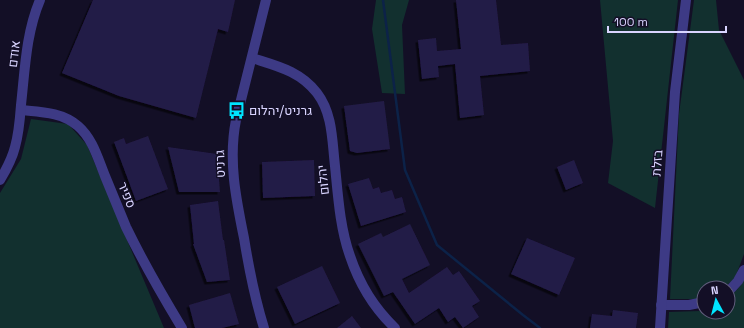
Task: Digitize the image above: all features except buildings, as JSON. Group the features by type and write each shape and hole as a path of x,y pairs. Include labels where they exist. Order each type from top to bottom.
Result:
{"street":[{"name":"אודם","path":"0,180 8,167 15,148 19,127 29,36 40,0"},
{"name":"גרניט","path":"264,328 256,302 248,265 236,197 233,165 233,142 234,127 266,0"},
{"name":"בזלת","path":"660,328 675,92 686,0"},
{"name":"יהלום","path":"252,58 284,68 296,74 317,92 324,104 329,116 338,198 345,238 350,256 357,274 367,292 378,309 395,328"},
{"name":"ספיר","path":"21,110 48,113 64,117 76,124 86,134 136,246 163,297 182,328"},
{"path":"736,283 744,270"},
{"path":"661,305 696,304"}],"green space":[{"path":"376,0 409,0 402,25 405,94 382,93 372,29"},
{"path":"600,0 678,0 655,208 608,183 613,141"},
{"path":"694,0 716,0 719,30 744,80 744,254 735,278 733,280 696,280 696,299 670,299 679,114"},
{"path":"31,119 68,124 87,145 164,328 0,328 0,193 21,159"},
{"path":"744,279 744,328 668,328 669,312 696,311 696,320 736,320 736,291"}],"waterway":[{"path":"383,0 405,170 437,245 540,328"}],"place":[{"name":"גרניט/יהלום","path":"236,110"}]}
